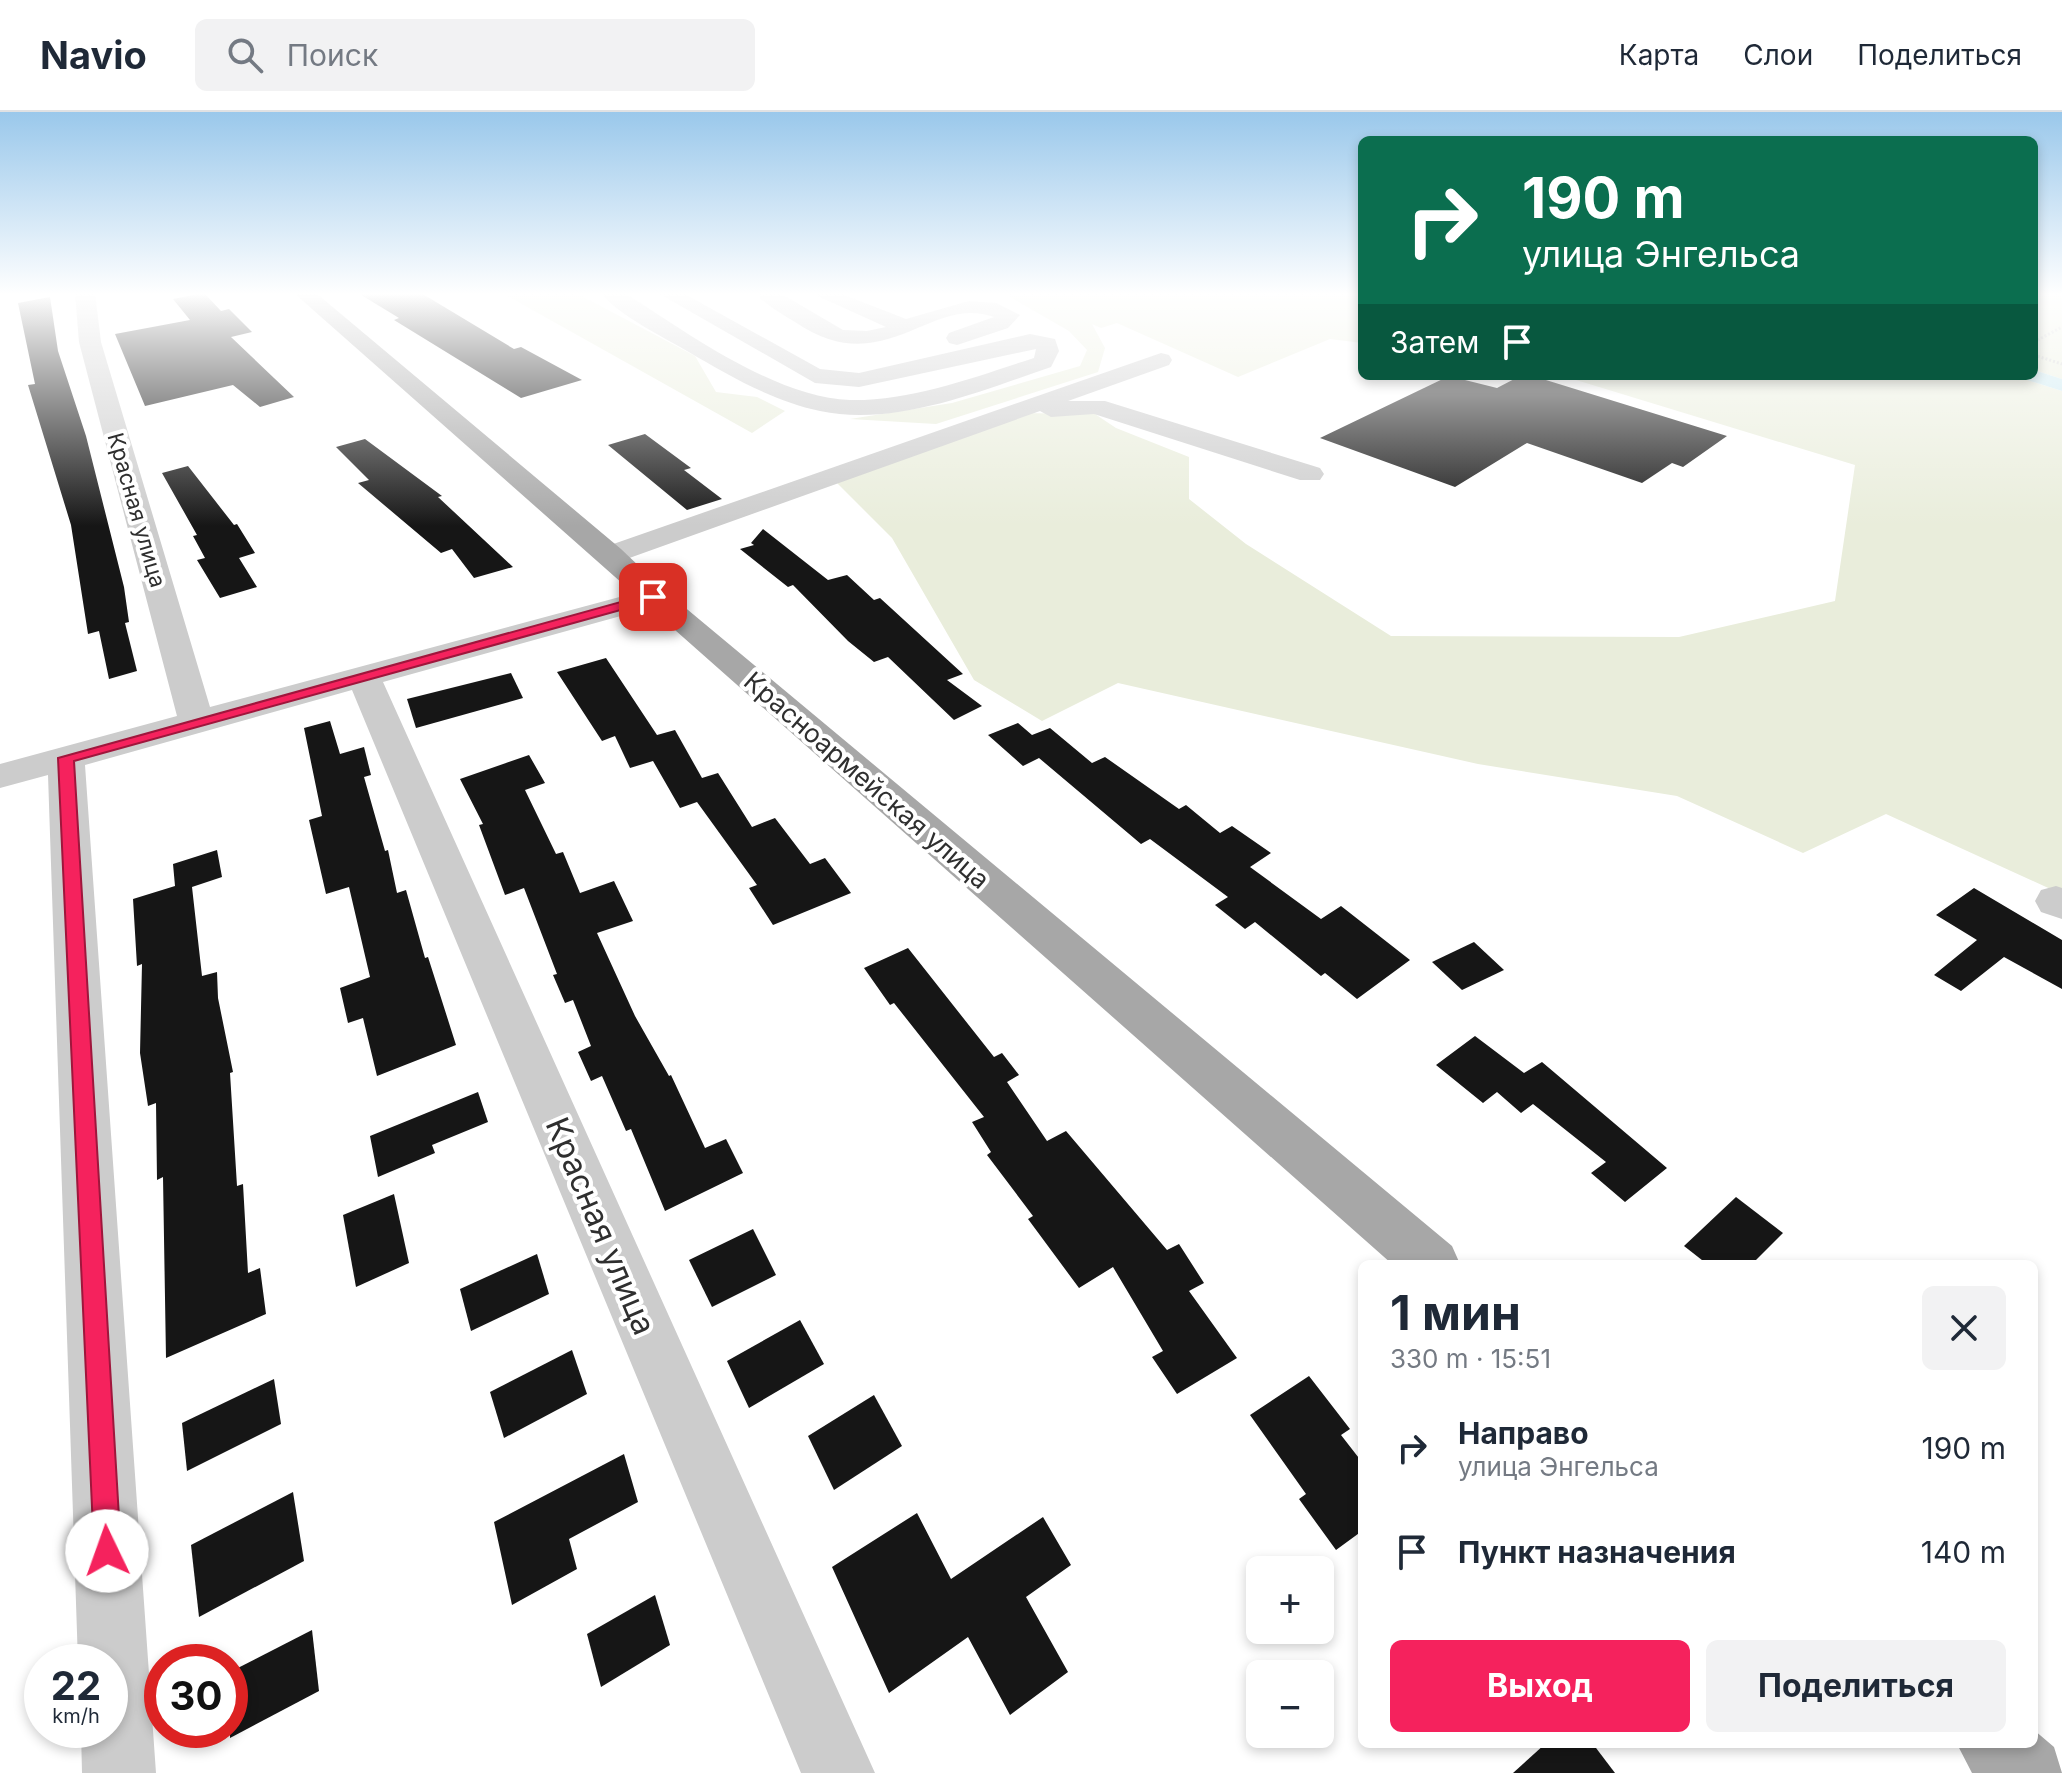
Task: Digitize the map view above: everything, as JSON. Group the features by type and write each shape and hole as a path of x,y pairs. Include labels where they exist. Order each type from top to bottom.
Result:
{"main road":[{"name":"Красноармейская улица","path":"395,371 610,555 653,597 1427,1260"},
{"path":"1999,1748 2028,1773"}],"street":[{"name":"Красная улица","path":"98,371 197,724"},
{"path":"744,371 782,393 825,405 883,405 1015,371"},
{"path":"805,371 815,376 859,380 901,371"},
{"path":"610,555 1131,371"},
{"path":"1009,413 1096,406 1310,474"},
{"path":"0,776 365,679 653,597"},
{"name":"Красная улица","path":"365,679 838,1773"},
{"path":"66,758 119,1773"}],"green space":[{"path":"640,371 703,371 716,392 757,397 785,411 752,433"},
{"path":"1064,371 1098,371 936,424 850,419 952,403"},
{"path":"1223,371 1254,371 1238,377"},
{"path":"2038,371 2038,371 2062,371 2062,379"},
{"path":"1576,380 2028,380 2062,391 2062,889 2057,892 1886,814 1803,853 1677,796 1478,764 1118,683 1042,721 974,680 892,538 830,476 1009,413 1095,414 1116,428 1189,457 1189,499 1246,544 1391,636 1679,637 1835,601 1855,465"}],"building":[{"path":"32,371 64,371 86,436 124,587 129,622 125,623 137,671 109,679 99,631 88,634 71,525 28,385 35,384"},
{"path":"130,371 266,371 294,397 260,407 233,385 145,406"},
{"path":"476,371 564,371 582,380 521,398"},
{"path":"1441,380 1465,380 1497,388 1512,380 1546,380 1727,436 1683,467 1672,463 1642,483 1527,443 1455,487 1320,438"},
{"path":"645,434 691,468 684,470 722,499 687,510 608,445"},
{"path":"365,439 442,496 438,497 513,567 474,578 452,549 441,553 358,483 369,480 336,447"},
{"path":"188,466 234,525 237,524 255,553 239,558 257,587 220,598 197,560 205,558 193,536 197,535 162,473"},
{"path":"763,529 828,580 847,575 874,600 880,598 963,674 947,680 982,706 954,720 888,657 874,662 848,641 793,585 788,587 740,549 754,545 751,543"},
{"path":"606,658 657,735 675,730 702,778 718,773 752,827 775,818 810,864 825,858 851,893 773,925 749,888 757,885 697,802 680,808 653,761 630,768 615,736 602,741 557,672"},
{"path":"511,673 523,698 416,728 407,699"},
{"path":"330,721 340,754 364,747 371,775 364,777 385,851 388,850 397,893 406,890 425,958 428,957 456,1045 377,1076 363,1018 348,1023 340,988 370,977 349,887 326,894 309,820 322,816 304,728"},
{"path":"1018,723 1032,735 1050,728 1092,763 1105,757 1179,809 1186,805 1220,833 1232,826 1271,853 1250,867 1321,919 1341,906 1410,960 1357,999 1325,973 1321,976 1255,922 1245,929 1215,905 1228,897 1150,839 1141,844 1039,758 1023,766 988,735"},
{"path":"529,755 545,783 525,790 556,854 563,852 580,893 614,881 633,921 597,933 635,1016 671,1075 705,1148 726,1139 743,1173 665,1211 631,1129 626,1131 602,1076 591,1081 578,1052 591,1046 573,1000 565,1003 524,888 505,895 479,825 483,824 460,779"},
{"path":"217,850 222,877 192,887 202,976 217,972 218,998 233,1072 230,1073 237,1186 243,1184 248,1273 260,1268 266,1314 166,1358 163,1177 157,1180 156,1103 148,1106 140,1053 142,964 137,966 133,899 175,886 173,864"},
{"path":"1974,888 2062,940 2062,989 2004,957 1961,991 1934,975 1977,940 1936,915"},
{"path":"1474,942 1504,970 1462,990 1432,962"},
{"path":"908,948 994,1057 1002,1053 1019,1075 1007,1082 1047,1141 1066,1131 1167,1250 1179,1244 1204,1283 1189,1291 1237,1358 1177,1394 1152,1357 1163,1351 1113,1267 1079,1288 1028,1219 1033,1216 987,1155 991,1152 972,1122 984,1117 894,1003 890,1005 864,968"},
{"path":"1475,1036 1524,1073 1542,1062 1667,1168 1625,1202 1591,1173 1606,1162 1533,1104 1521,1113 1497,1092 1483,1103 1436,1065"},
{"path":"478,1092 488,1122 432,1145 435,1153 378,1177 370,1136"},
{"path":"394,1194 409,1263 356,1287 343,1215"},
{"path":"1736,1197 1783,1233 1756,1260 1702,1260 1684,1246"},
{"path":"753,1229 776,1275 712,1307 689,1260"},
{"path":"537,1254 549,1294 471,1331 460,1289"},
{"path":"800,1320 824,1364 749,1408 727,1361"},
{"path":"572,1350 587,1394 504,1438 490,1392"},
{"path":"1309,1376 1350,1429 1341,1435 1358,1457 1358,1534 1336,1550 1299,1499 1306,1494 1250,1415"},
{"path":"274,1379 281,1424 187,1471 182,1423"},
{"path":"874,1395 902,1446 834,1490 808,1436"},
{"path":"624,1454 638,1502 569,1539 577,1569 512,1605 494,1522"},
{"path":"293,1492 304,1561 199,1617 191,1545"},
{"path":"917,1513 951,1579 1043,1517 1071,1565 1026,1597 1068,1672 1010,1715 968,1637 889,1693 832,1567"},
{"path":"655,1595 670,1645 601,1687 587,1634"},
{"path":"312,1630 319,1691 248,1728 248,1663"},
{"path":"1541,1748 1596,1748 1615,1773 1513,1773"}],"waterway":[{"path":"2038,377 2062,385"}],"route":[{"path":"107,1551 66,758 365,679 653,597"}]}
